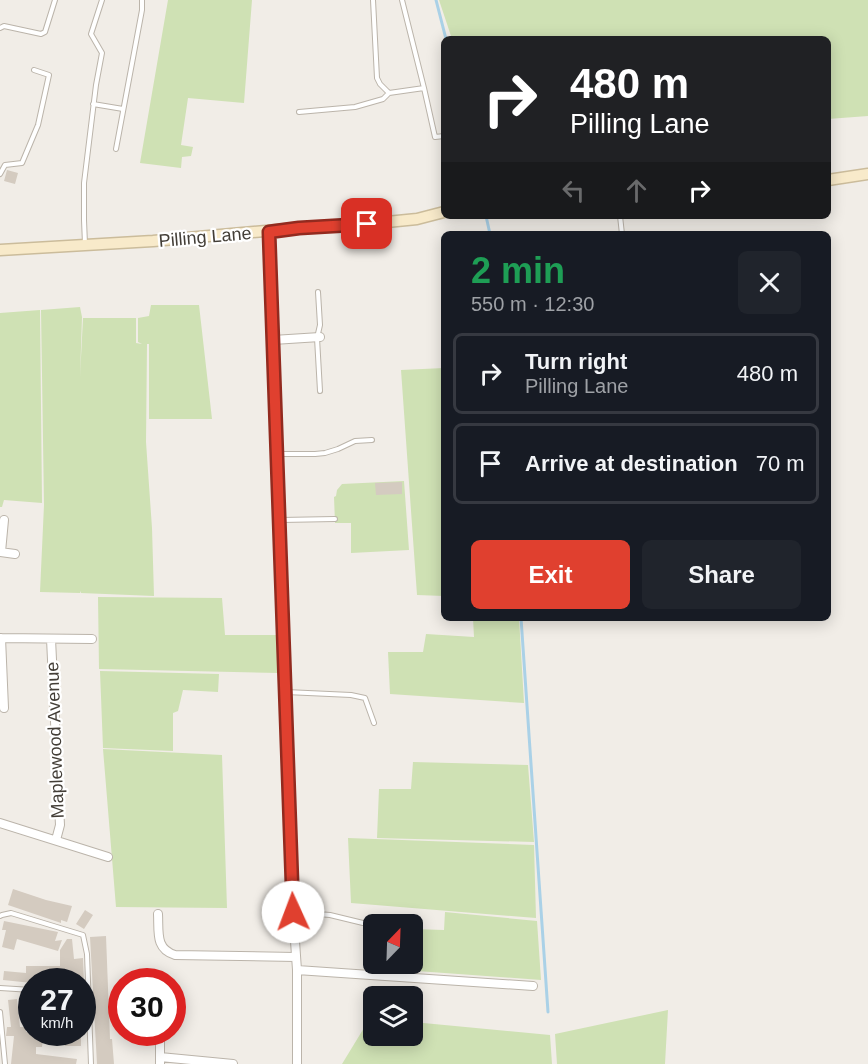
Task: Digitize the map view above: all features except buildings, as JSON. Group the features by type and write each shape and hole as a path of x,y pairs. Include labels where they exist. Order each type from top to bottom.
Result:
{"street":[{"path":"831,180 868,174"},
{"name":"Pilling Lane","path":"0,250 153,242 417,219 441,213"},
{"path":"269,232 297,970 297,1064"},
{"path":"273,340 319,337"},
{"path":"4,520 0,552 15,554"},
{"path":"4,708 1,638 92,639"},
{"name":"Maplewood Avenue","path":"51,639 60,825 56,840"},
{"path":"0,823 108,857"},
{"path":"158,914 160,944 168,953 296,957"},
{"path":"297,970 532,986"},
{"path":"160,1060 232,1064"}],"lane":[{"path":"0,28 4,26 40,34 45,33 55,0"},
{"path":"85,245 84,183 93,104 102,53 91,34 102,0"},
{"path":"116,149 142,0"},
{"path":"373,0 377,78 389,93"},
{"path":"402,0 435,137 441,136"},
{"path":"0,174 5,165 22,163 38,125 49,75 34,70"},
{"path":"299,112 355,107 383,99 389,93 424,88"},
{"path":"93,104 123,109"},
{"path":"318,292 320,392"},
{"path":"278,454 325,453 355,441 372,440"},
{"path":"280,520 335,519"},
{"path":"286,692 351,695 364,698 374,723"},
{"path":"293,912 320,914 363,923"},
{"path":"0,916 11,913 83,935 88,968"},
{"path":"0,988 18,989"},
{"path":"0,1012 5,1064"},
{"path":"90,1046 91,1064"}],"green space":[{"path":"168,0 252,0 244,103 188,98 181,145 193,147 191,156 182,157 181,168 140,163"},
{"path":"439,0 868,0 868,116 831,119 831,36 451,36"},
{"path":"151,305 199,305 212,419 149,419 149,344 147,344 146,442 154,596 81,593 81,591 80,593 40,592 44,505 41,310 80,307 82,317 80,377 83,318 136,318 136,343 142,344 138,342 138,318 149,316"},
{"path":"40,310 42,503 4,500 0,507 0,313"},
{"path":"441,368 441,596 417,595 401,370"},
{"path":"404,481 409,550 351,553 351,523 335,523 334,497 337,490 342,484"},
{"path":"98,597 222,598 225,635 278,635 278,673 99,669"},
{"path":"473,621 519,621 524,703 390,694 388,652 423,652 426,634 474,637"},
{"path":"100,671 219,674 218,692 183,690 178,711 173,713 173,751 103,748"},
{"path":"103,749 222,755 227,908 116,907"},
{"path":"413,762 528,765 534,842 377,838 379,789 411,789"},
{"path":"348,838 534,845 536,918 351,903"},
{"path":"445,912 537,921 541,980 423,971 423,929 444,930"},
{"path":"668,1010 665,1064 557,1064 555,1034"},
{"path":"423,1023 550,1035 552,1064 342,1064 363,1030 363,1046 423,1046"}],"waterway":[{"path":"436,0 445,36"},
{"path":"487,219 489,231"},
{"path":"521,621 548,1012"}],"route":[{"path":"293,912 269,232 367,224"}]}
